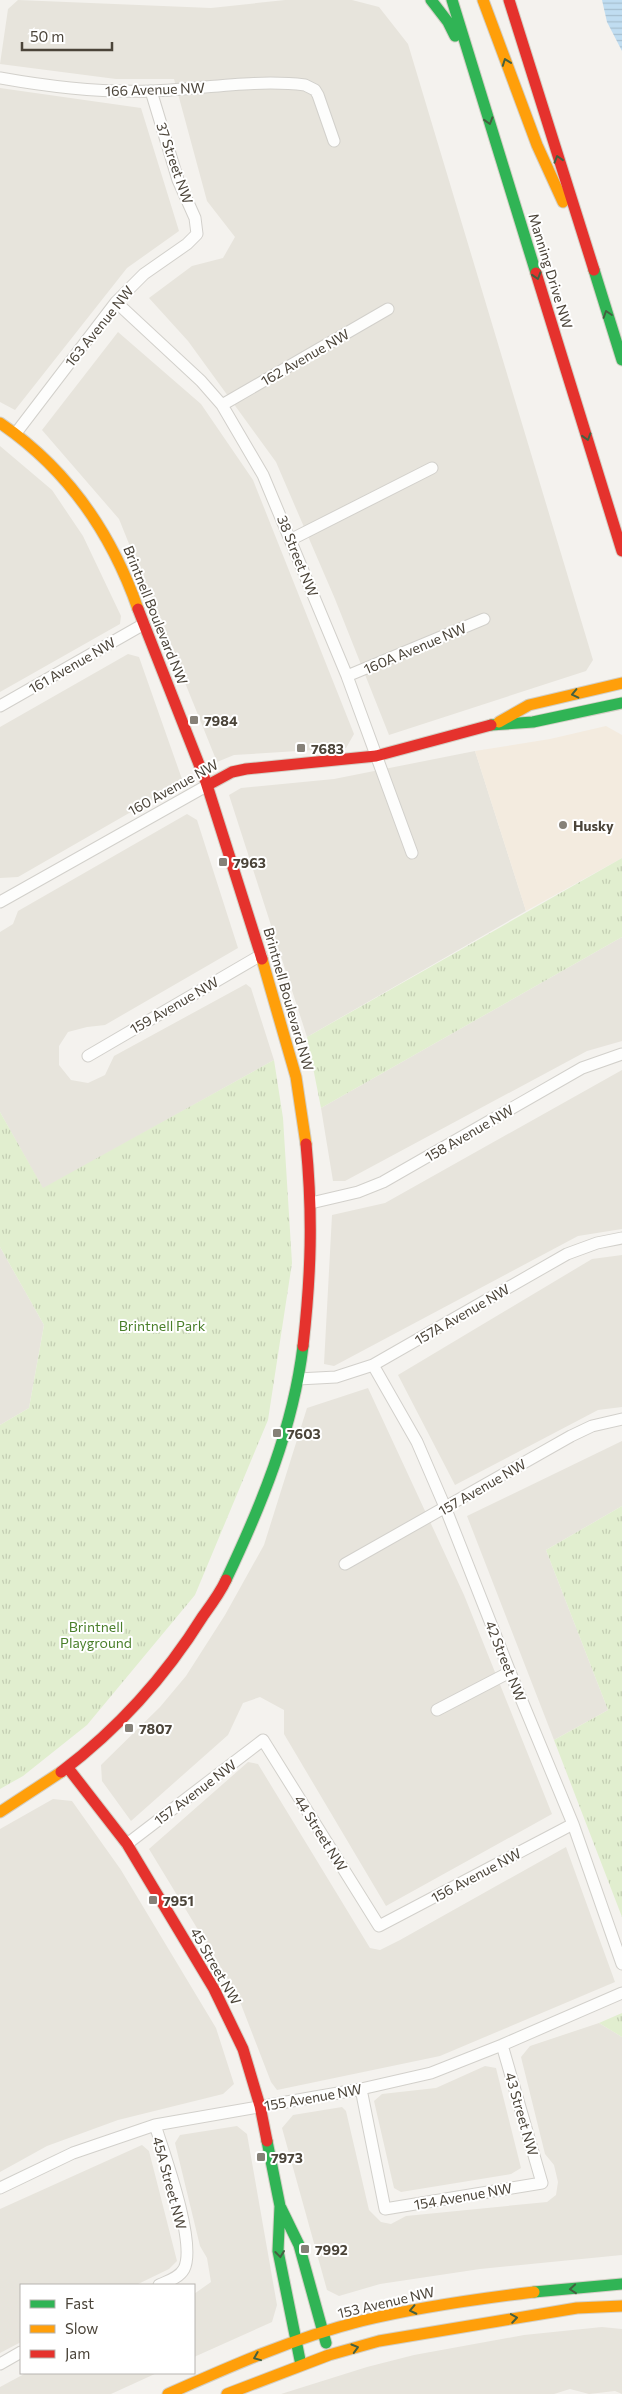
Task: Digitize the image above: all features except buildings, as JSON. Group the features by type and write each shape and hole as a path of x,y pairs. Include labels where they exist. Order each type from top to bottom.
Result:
{"street":[{"path":"431,0 448,22 474,74"},
{"name":"Manning Drive NW","path":"452,0 622,551"},
{"path":"483,0 543,160 587,252"},
{"path":"509,0 622,360"},
{"name":"166 Avenue NW","path":"0,78 61,88 151,91 246,85 297,84 310,86 321,103 334,141"},
{"name":"37 Street NW","path":"151,91 178,180 195,218 197,234"},
{"name":"163 Avenue NW","path":"16,433 116,302 144,274 188,244 197,234"},
{"name":"38 Street NW","path":"116,302 201,382 222,405 264,475 347,676 412,853"},
{"name":"162 Avenue NW","path":"222,405 388,309"},
{"name":"Brintnell Boulevard NW","path":"0,423 16,433 63,477 92,514 119,560 208,785 288,1044 296,1078 308,1152 312,1203 310,1296 298,1379 284,1435 268,1485 250,1528 206,1612 151,1689 112,1729 68,1768 0,1812"},
{"path":"292,539 432,468"},
{"name":"160A Avenue NW","path":"347,676 484,619"},
{"name":"161 Avenue NW","path":"0,706 144,624"},
{"name":"160 Avenue NW","path":"495,724 529,705 622,683"},
{"name":"160 Avenue NW","path":"0,902 232,772 376,756 495,724 533,722 622,703"},
{"name":"159 Avenue NW","path":"88,1056 261,955"},
{"name":"158 Avenue NW","path":"312,1203 358,1192 383,1182 582,1068 622,1054"},
{"name":"157A Avenue NW","path":"298,1379 336,1377 373,1365 568,1254 596,1243 622,1238"},
{"name":"42 Street NW","path":"373,1365 417,1442 445,1507 510,1672 573,1824 622,1964"},
{"name":"157 Avenue NW","path":"345,1564 571,1436 592,1426 622,1419"},
{"path":"437,1710 510,1672"},
{"name":"157 Avenue NW","path":"126,1844 263,1740"},
{"name":"44 Street NW","path":"263,1740 379,1926"},
{"name":"45 Street NW","path":"68,1768 126,1844 224,2007 245,2057 260,2106 280,2206 278,2252 301,2365"},
{"name":"156 Avenue NW","path":"379,1926 573,1824"},
{"name":"155 Avenue NW","path":"0,2188 73,2153 155,2125 361,2089 431,2073 502,2045 622,1993"},
{"name":"43 Street NW","path":"502,2045 542,2183"},
{"name":"154 Avenue NW","path":"361,2089 385,2209 542,2183"},
{"name":"45A Street NW","path":"155,2125 179,2204 187,2252 184,2270 178,2276 161,2284"},
{"name":"45 Street NW","path":"280,2206 299,2245 329,2355"},
{"name":"153 Avenue NW","path":"168,2394 323,2332 430,2306 501,2295 622,2284"},
{"path":"227,2394 329,2355 379,2341 576,2308 622,2306"},
{"path":"0,2364 20,2353"}],"shaded area":[{"path":"18,0 211,8 285,0 352,0 379,7 408,44 593,660 586,671 389,735 335,599 276,462 188,341 149,298 192,266 223,258 235,237 207,201 174,79 116,79 0,64 8,9"},
{"path":"0,88 141,108 179,231 127,268 15,410 0,402"},
{"path":"118,332 201,404 253,480 354,734 346,748 234,755 217,762 119,519 42,430"},
{"path":"0,446 52,490 83,536 121,616 120,624 0,692"},
{"path":"128,654 139,657 183,782 18,877 0,878 0,727"},
{"path":"606,726 622,735 622,858 526,911 475,751 550,739"},
{"path":"475,751 526,911 307,1037 229,795 241,788 334,779"},
{"path":"187,814 197,820 238,948 105,1025 68,1032 59,1046 59,1065 71,1080 88,1083 105,1075 114,1056 246,984 251,988 274,1060 43,1189 0,1112 0,932 13,924 18,911"},
{"path":"622,937 622,1041 587,1051 345,1181 333,1181 321,1108"},
{"path":"622,1070 622,1229 578,1236 334,1366 324,1364 332,1215 385,1203"},
{"path":"0,1247 44,1325 29,1408 0,1425"},
{"path":"622,1255 622,1407 598,1410 455,1485 398,1375 592,1259"},
{"path":"368,1388 464,1595 552,1814 386,1906 284,1734 284,1710 260,1697 243,1703 228,1735 131,1821 102,1781 101,1765 160,1707 186,1676 225,1615 264,1545 307,1408"},
{"path":"622,1441 622,1506 546,1550 608,1710 554,1740 467,1516"},
{"path":"248,1762 258,1764 370,1948 380,1950 400,1940 566,1847 615,1982 440,2056 277,2090 271,2082 237,1994 149,1849"},
{"path":"53,1799 72,1801 121,1870 216,2028 234,2084 223,2094 118,2120 47,2146 0,2172 0,1829"},
{"path":"599,2023 622,2037 622,2255 480,2269 380,2284 339,2296 327,2290 282,2128 293,2115 342,2107 346,2111 369,2210 381,2222 391,2224 406,2216 547,2202 556,2195 558,2182 554,2165 545,2154 521,2057 530,2046"},
{"path":"485,2066 496,2068 521,2168 511,2174 401,2192 394,2188 374,2101 382,2094 436,2088"},
{"path":"237,2126 247,2134 277,2305 272,2322 195,2357 195,2293 211,2282 207,2258 200,2246 175,2143 180,2135"},
{"path":"142,2145 149,2151 177,2261 169,2269 138,2284 20,2284 20,2343 0,2353 0,2209"},
{"path":"602,2327 622,2329 622,2394 615,2391 589,2394 570,2389 554,2394 281,2394 367,2367 414,2355 524,2335"},
{"path":"24,2374 155,2374 111,2394 0,2394 0,2387"}],"green space":[{"path":"622,858 622,937 321,1108 307,1037"},
{"name":"Brintnell Park","path":"274,1060 283,1118 292,1263 268,1420 195,1595 87,1725 23,1776 0,1789 0,1425 29,1408 44,1325 0,1247 0,1112 43,1188"},
{"path":"622,1506 622,1917 554,1740 608,1710 546,1550"},
{"path":"622,2013 622,2037 599,2023"}],"water":[{"path":"602,0 622,0 622,51 607,22"}],"traffic: fast":[{"path":"431,0 448,22 455,36"},
{"path":"452,0 536,273"},
{"path":"594,270 622,360"},
{"path":"491,725 533,722 622,703"},
{"path":"226,1580 274,1466 292,1407 303,1346"},
{"path":"267,2141 280,2206 278,2251 301,2365"},
{"path":"281,2208 299,2245 326,2343"},
{"path":"534,2292 622,2284"}],"traffic: slow":[{"path":"483,0 537,145 563,202"},
{"path":"0,423 46,461 84,504 115,554 138,609"},
{"path":"499,722 529,705 622,683"},
{"path":"262,959 296,1077 306,1144"},
{"path":"0,1812 61,1772"},
{"path":"168,2394 263,2353 361,2321 425,2308 534,2292"},
{"path":"227,2394 329,2355 379,2341 577,2308 622,2306"}],"traffic: jam":[{"path":"509,0 594,270"},
{"path":"536,273 622,551"},
{"path":"138,609 206,782 262,959"},
{"path":"208,785 232,772 246,769 376,756 491,725"},
{"path":"303,1346 310,1245 310,1196 306,1144"},
{"path":"61,1772 102,1738 139,1701 173,1660 226,1580"},
{"path":"68,1768 127,1844 214,1989 243,2049 260,2106 267,2141"}],"place":[{"name":"7984","path":"194,720"},
{"name":"7683","path":"301,748"},
{"name":"Husky","path":"563,825"},
{"name":"7963","path":"223,862"},
{"name":"7603","path":"277,1433"},
{"name":"7807","path":"129,1728"},
{"name":"7951","path":"153,1900"},
{"name":"7973","path":"261,2157"},
{"name":"7992","path":"305,2249"}],"park label":[{"name":"Brintnell Playground","path":"96,1634"}]}
